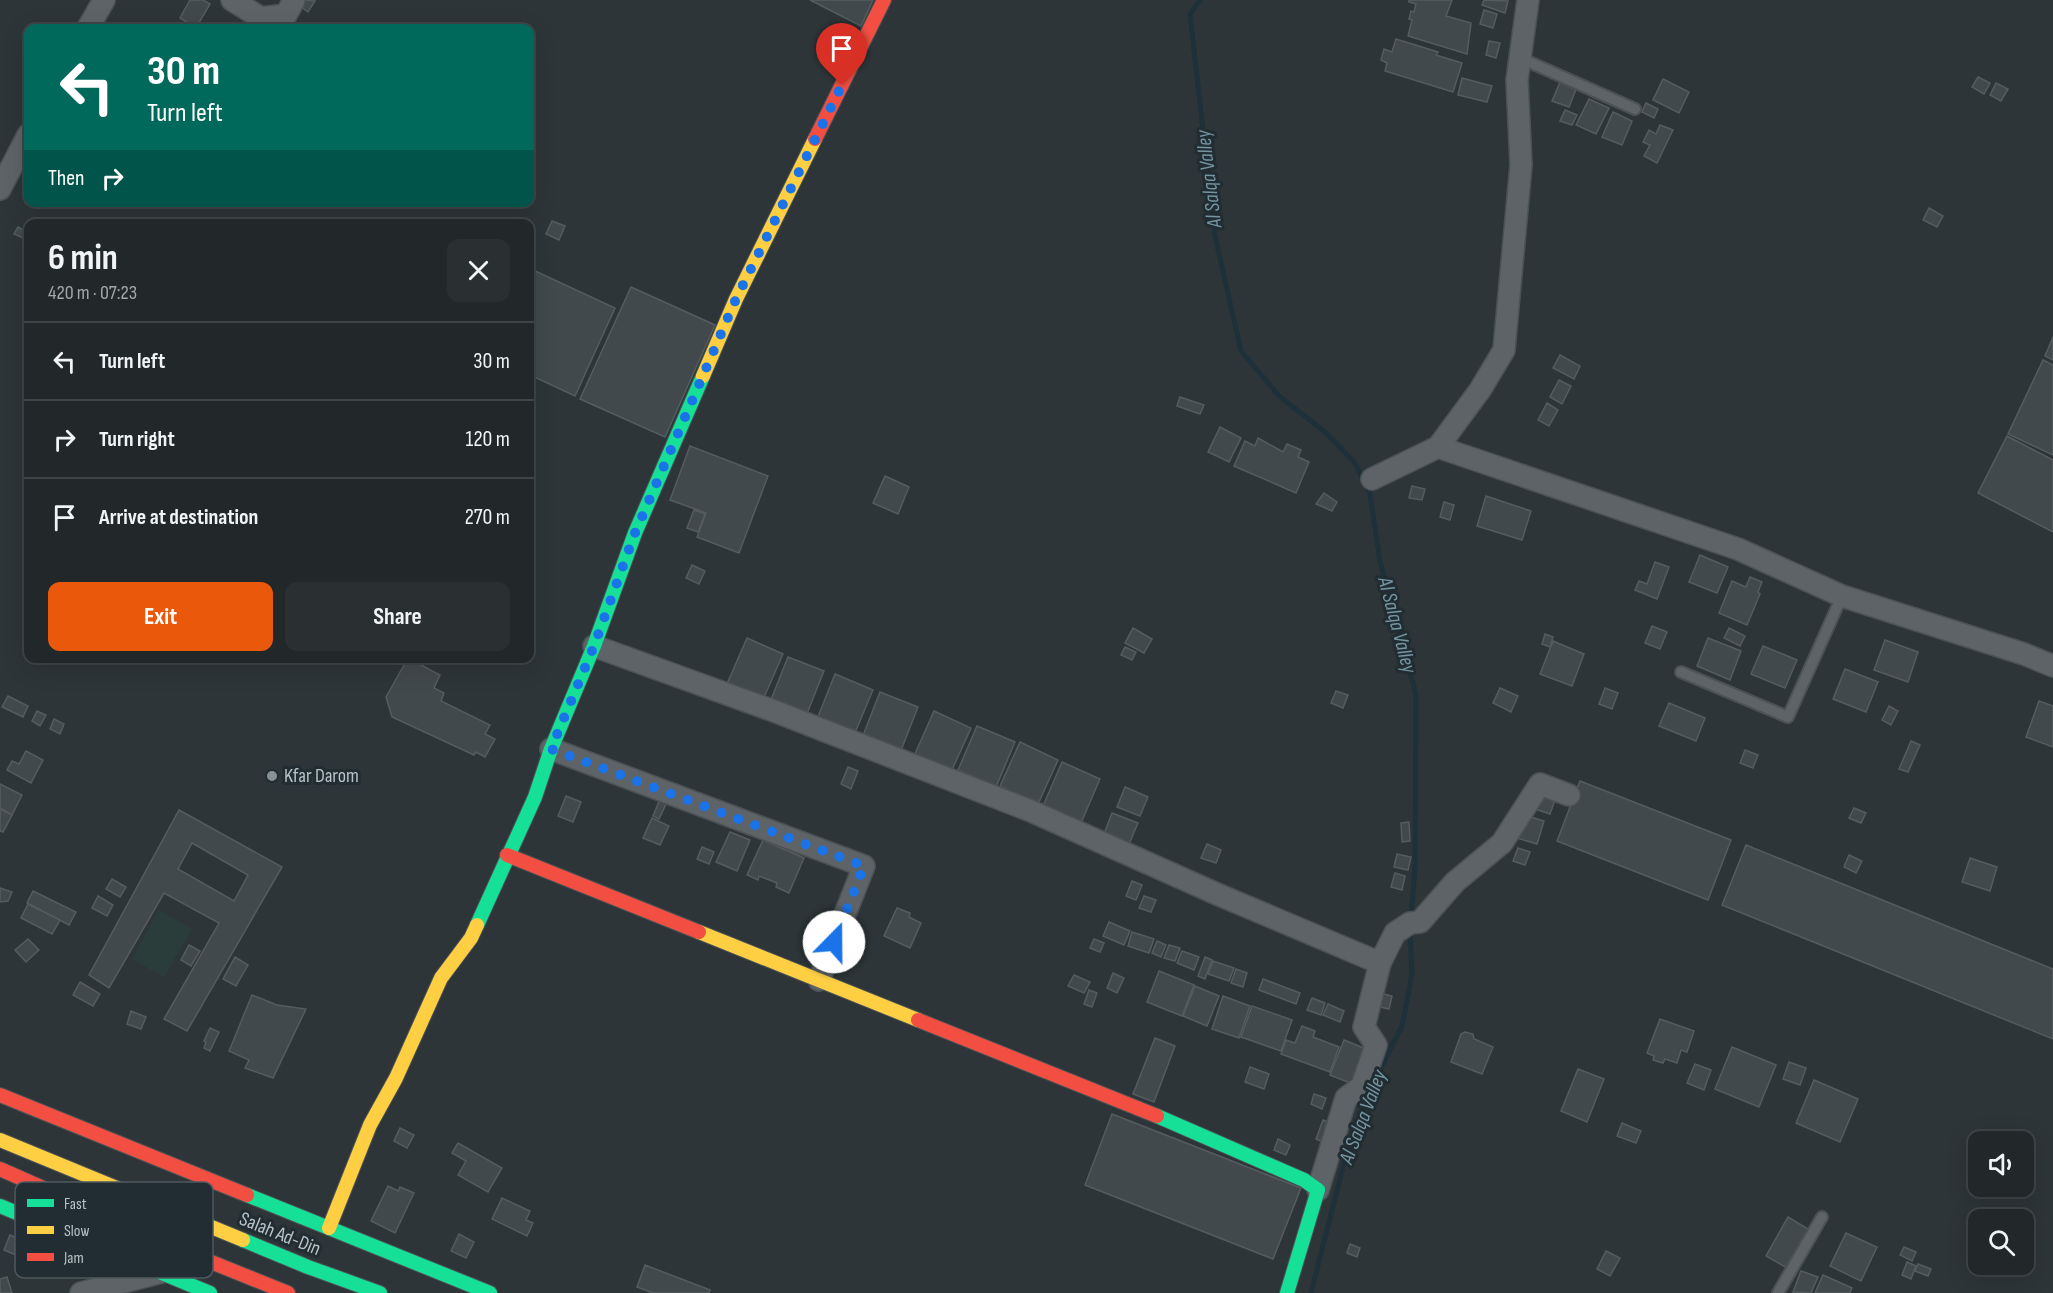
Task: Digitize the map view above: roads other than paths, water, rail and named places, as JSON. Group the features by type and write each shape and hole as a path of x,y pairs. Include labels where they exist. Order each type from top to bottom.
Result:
{"main road":[{"path":"329,1228 370,1125 396,1078 441,978 471,938 535,797 551,749 594,646 635,533 736,299 884,0"},
{"path":"507,855 1145,1111 1304,1180 1317,1190 1287,1293"},
{"path":"0,1095 211,1182"},
{"name":"Salah Ad-Din","path":"0,1140 102,1182"},
{"path":"0,1169 29,1182"},
{"path":"213,1183 490,1293"},
{"path":"0,1206 15,1212"},
{"name":"Salah Ad-Din","path":"213,1228 308,1267 380,1293"},
{"path":"213,1263 288,1293"},
{"path":"175,1278 210,1293"}],"street":[{"path":"90,24 104,0"},
{"path":"232,0 261,18 286,15 294,0"},
{"path":"1372,479 1438,447 1480,390 1504,350 1509,316 1521,165 1517,80 1528,0"},
{"path":"0,189 24,143"},
{"path":"1438,447 1718,542 1842,596 2024,654 2053,666"},
{"path":"594,646 774,711 1031,811 1380,963"},
{"path":"551,749 864,866 819,980"},
{"path":"1317,1190 1346,1098 1362,1086 1376,1045 1364,1027 1380,963 1395,933 1410,923 1420,922 1455,882 1502,843 1540,784 1569,795"},
{"path":"81,1293 138,1278"}],"lane":[{"path":"1520,58 1635,109"},
{"path":"1681,672 1788,717 1842,596"},
{"path":"1778,1293 1822,1217"}],"waterway":[{"name":"Al Salqa Valley","path":"1200,0 1190,14 1215,236 1241,351 1279,396 1325,432 1355,463 1370,494 1380,561 1416,694 1415,867 1411,917"},
{"name":"Al Salqa Valley","path":"1374,1081 1402,1026 1412,974 1410,930"},
{"name":"Al Salqa Valley","path":"1311,1293 1343,1167 1370,1089"}],"place":[{"name":"Kfar Darom","path":"272,776"}]}
